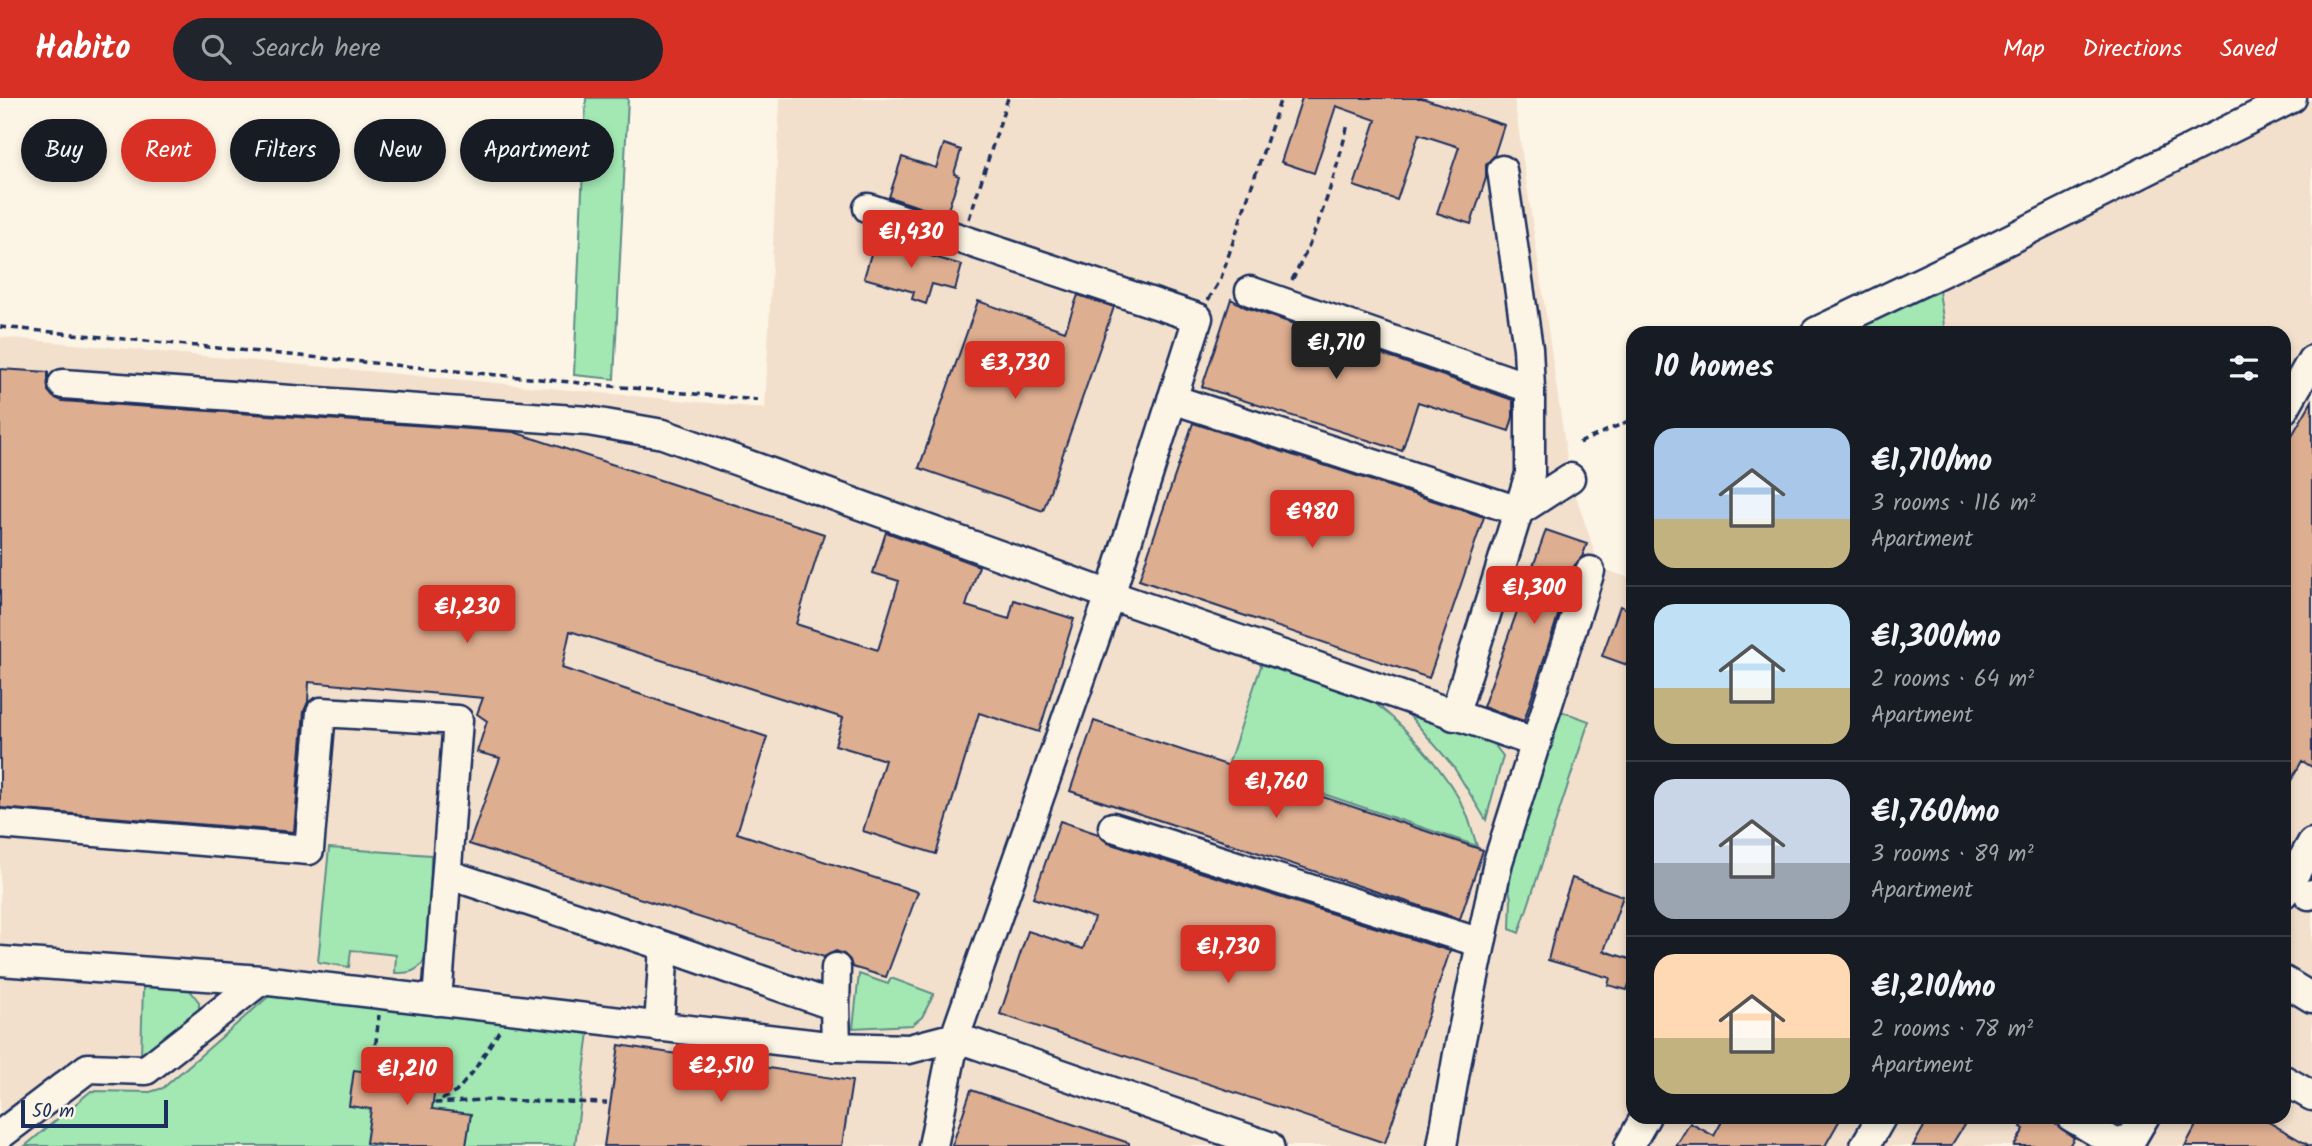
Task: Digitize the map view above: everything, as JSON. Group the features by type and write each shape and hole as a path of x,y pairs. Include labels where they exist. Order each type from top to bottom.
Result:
{"lane":[{"path":"1829,326 1993,248 2292,98"},
{"path":"1454,716 1530,474 1528,348 1502,170"},
{"path":"868,208 1198,318 1110,595 955,1037 933,1146"},
{"path":"1250,291 1530,388"},
{"path":"2291,397 2312,360"},
{"path":"63,384 588,421 663,434 1110,595 1537,743"},
{"path":"1172,399 1519,511"},
{"path":"1519,511 1570,478"},
{"path":"1442,1146 1458,1054 1498,862 1590,571"},
{"path":"0,824 309,850 321,712 458,720 437,1000"},
{"path":"1112,827 1481,943"},
{"path":"2302,894 2312,843"},
{"path":"447,874 835,1006"},
{"path":"659,1027 664,946"},
{"path":"0,961 261,980 836,1047 909,1049 955,1037 1269,1146"},
{"path":"836,968 836,1047"},
{"path":"0,1135 88,1068 146,1070 261,980"},
{"path":"2291,985 2312,998"},
{"path":"2291,1084 2312,1096"},
{"path":"1629,1146 1641,1124"},
{"path":"1865,1146 1877,1124"},
{"path":"2083,1124 2114,1144 2132,1138 2140,1124"}],"path":[{"path":"963,241 1008,98"},
{"path":"1198,318 1220,281 1281,98"},
{"path":"1280,301 1316,226 1348,124"},
{"path":"0,327 757,400"},
{"path":"1578,443 1626,421"},
{"path":"373,1068 381,994"},
{"path":"513,1009 473,1072 456,1092 436,1103 483,1100 607,1103"}],"shaded area":[{"path":"780,98 1514,98 1570,478 1600,568 1626,577 1626,1119 1612,1146 0,1146 0,337 765,408"},
{"path":"2312,100 2312,1146 1641,1146 1653,1124 2291,1124 2291,326 1944,326 1939,291"}],"green space":[{"path":"586,98 628,98 614,379 574,375 582,182 614,182 614,119 585,119"},
{"path":"1939,291 1944,326 1863,326"},
{"path":"1264,657 1345,687 1370,700 1397,722 1447,780 1467,814 1477,846 1229,762"},
{"path":"1411,707 1487,735 1503,756 1486,820 1453,766 1408,714"},
{"path":"1555,709 1589,721 1519,933 1510,929 1511,899 1505,868"},
{"path":"329,848 431,855 427,945 425,957 418,968 395,973 396,955 351,950 349,967 318,962"},
{"path":"859,974 888,984 891,978 934,994 922,1017 912,1025 853,1028"},
{"path":"150,983 186,985 199,1002 199,1013 147,1056 141,1055 143,987"},
{"path":"269,996 589,1032 575,1146 25,1146 91,1091 150,1092 163,1088"}],"building":[{"path":"1302,98 1422,98 1504,125 1494,156 1486,165 1486,178 1471,224 1437,213 1459,147 1419,134 1397,200 1354,186 1376,120 1336,106 1314,173 1281,162"},
{"path":"944,144 961,150 954,174 959,176 946,216 889,197 902,157 936,168"},
{"path":"875,240 962,265 955,290 932,284 926,304 912,299 914,292 864,278"},
{"path":"1078,295 1114,307 1043,511 919,468 978,301 1065,331"},
{"path":"1231,299 1245,307 1513,400 1513,417 1509,431 1418,402 1402,451 1202,387"},
{"path":"0,369 48,372 48,391 62,401 514,432 824,534 796,624 878,650 899,581 873,573 886,532 979,566 966,606 1009,619 1014,600 1074,619 1039,732 979,713 936,854 863,831 885,760 835,745 843,718 570,631 562,668 767,737 737,833 918,892 886,977 852,967 844,954 836,951 824,957 469,844 500,758 477,752 487,721 477,714 483,698 309,682 294,832 0,808"},
{"path":"2312,401 2312,767 2302,761 2291,781 2291,437"},
{"path":"1193,423 1484,517 1429,678 1139,580"},
{"path":"1546,530 1587,544 1582,557 1574,566 1524,721 1483,707"},
{"path":"1620,606 1626,608 1626,665 1602,656"},
{"path":"1094,721 1483,850 1460,919 1070,791"},
{"path":"1060,821 1098,834 1108,843 1450,951 1385,1143 1000,1014 1028,931 1083,949 1094,918 1033,898"},
{"path":"1572,878 1623,896 1604,951 1626,958 1626,990 1608,985 1610,978 1548,960"},
{"path":"619,1045 852,1081 842,1146 604,1146"},
{"path":"404,1054 439,1059 432,1109 471,1114 466,1146 389,1146 366,1143 371,1109 349,1106 354,1070 391,1075 393,1063 402,1065"},
{"path":"971,1090 1129,1143 1129,1146 952,1146"},
{"path":"1689,1124 1714,1136 1721,1124 1837,1124 1825,1146 1676,1146"},
{"path":"1925,1124 1964,1125 1951,1146 1913,1146"},
{"path":"2023,1124 2056,1124 2074,1138 2069,1146 2014,1146 2024,1129 2021,1127"},
{"path":"2197,1124 2272,1124 2310,1146 2185,1146"}]}
